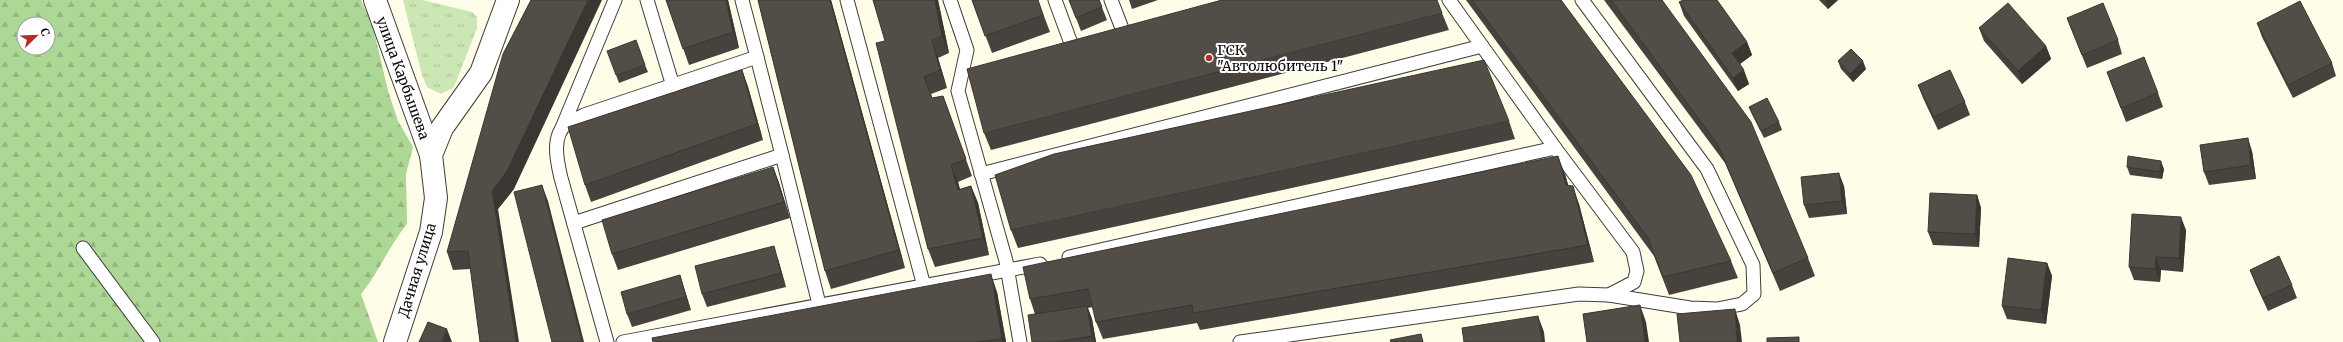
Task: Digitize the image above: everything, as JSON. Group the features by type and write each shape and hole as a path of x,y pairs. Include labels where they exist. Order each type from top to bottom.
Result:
{"street":[{"name":"улица Карбышева","path":"375,0 431,156"},
{"name":"Дачная улица","path":"395,342 431,232 436,198 431,156 442,128 481,73 508,0"}],"lane":[{"path":"607,342 556,156 558,139 615,0"},
{"path":"647,0 673,86"},
{"path":"742,0 819,304"},
{"path":"848,0 924,286"},
{"path":"950,0 968,50 958,92 1008,271 1020,342"},
{"path":"1055,0 1072,46"},
{"path":"1111,0 1123,31"},
{"path":"1449,0 1633,252 1637,271 1634,282 1608,295"},
{"path":"1240,342 1579,294 1608,295 1690,308 1717,309 1742,304 1754,294 1755,280 1753,265 1708,169 1582,0"},
{"path":"1108,35 1138,27"},
{"path":"1057,50 1087,42"},
{"path":"981,174 1482,46"},
{"path":"558,139 566,124 584,115 757,57"},
{"path":"962,76 976,72"},
{"path":"623,342 819,304 1008,271 1556,148"},
{"path":"574,223 782,155"},
{"path":"83,248 153,342"}],"green space":[{"path":"0,0 361,0 373,27 388,91 398,121 413,147 406,174 407,224 361,294 378,342 0,342"},
{"path":"403,0 422,0 472,12 477,17 477,28 454,87 441,94 427,87 422,75"}],"building":[{"path":"531,0 588,0 507,171 492,191 516,342 480,342 468,251 447,252 503,54"},
{"path":"666,0 726,0 733,32 683,49"},
{"path":"758,0 830,0 899,250 825,271"},
{"path":"873,0 935,0 942,36 932,40 940,70 924,77 932,98 943,96 966,159 951,165 958,190 971,186 983,238 928,249 876,43 885,41"},
{"path":"972,0 1038,0 1043,15 985,36"},
{"path":"1069,0 1099,0 1102,7 1076,18"},
{"name":"ГСК \"Автолюбитель 1\"","path":"1222,0 1437,0 1442,13 984,133 967,69"},
{"path":"1472,0 1561,0 1691,175 1731,261 1663,277 1648,238"},
{"path":"1611,0 1662,0 1751,122 1808,258 1773,273 1718,145"},
{"path":"1683,0 1717,0 1747,42 1732,53 1744,70 1733,78 1679,2"},
{"path":"2300,1 2332,63 2288,85 2257,23"},
{"path":"2008,3 2046,46 2018,71 1979,28"},
{"path":"2103,3 2118,40 2082,55 2067,18"},
{"path":"636,40 645,65 616,75 607,51"},
{"path":"1851,49 1863,61 1850,74 1838,61"},
{"path":"2144,57 2158,93 2121,108 2107,72"},
{"path":"1484,60 1509,121 1011,230 995,175 1054,154"},
{"path":"742,70 757,124 585,185 568,127"},
{"path":"1950,70 1965,102 1934,117 1918,85"},
{"path":"1767,98 1779,122 1761,131 1749,107"},
{"path":"2248,138 2251,165 2204,172 2200,145"},
{"path":"1558,156 1566,185 1573,186 1588,245 1193,313 1192,305 1096,322 1088,289 1030,299 1023,267"},
{"path":"2128,156 2161,161 2160,172 2127,167"},
{"path":"773,167 784,202 612,254 602,220"},
{"path":"1839,173 1842,201 1804,205 1801,177"},
{"path":"542,185 582,342 552,342 514,192"},
{"path":"1930,193 1977,195 1975,234 1928,232"},
{"path":"2132,214 2181,217 2179,258 2156,257 2155,269 2129,267"},
{"path":"774,246 781,273 702,294 695,266"},
{"path":"2279,256 2292,285 2263,298 2250,270"},
{"path":"2008,258 2047,263 2041,310 2002,306"},
{"path":"991,274 1002,339 977,342 653,342 652,338"},
{"path":"680,275 686,297 627,314 621,292"},
{"path":"1640,305 1645,342 1587,342 1583,314"},
{"path":"1087,306 1092,336 1055,342 1032,342 1028,315"},
{"path":"1735,309 1737,342 1680,342 1677,314"},
{"path":"1538,316 1542,342 1464,342 1462,328"},
{"path":"428,322 447,329 442,342 419,342"},
{"path":"1421,334 1423,342 1391,342 1390,340"},
{"path":"1799,337 1799,342 1767,342 1767,338"}],"place":[{"name":"ГСК \"Автолюбитель 1\"","path":"1209,58"}]}
